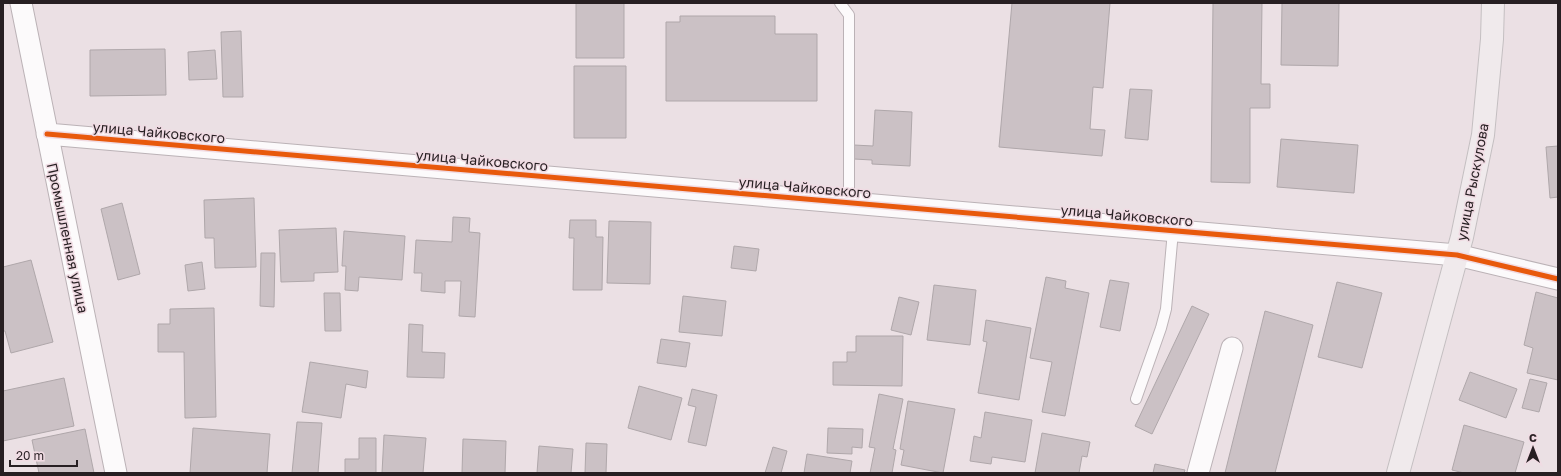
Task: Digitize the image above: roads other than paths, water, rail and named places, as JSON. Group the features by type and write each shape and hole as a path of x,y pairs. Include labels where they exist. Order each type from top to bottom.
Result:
{"main road":[{"name":"улица Рыскулова","path":"1398,473 1462,237 1483,135 1492,39 1493,3"}],"street":[{"name":"Промышленная улица","path":"21,3 116,473"},
{"name":"улица Чайковского","path":"47,134 1457,255 1558,279"},
{"path":"1198,473 1232,348"}],"lane":[{"path":"840,3 849,15 850,203"},
{"path":"1136,399 1161,328 1166,309 1173,231"}]}
